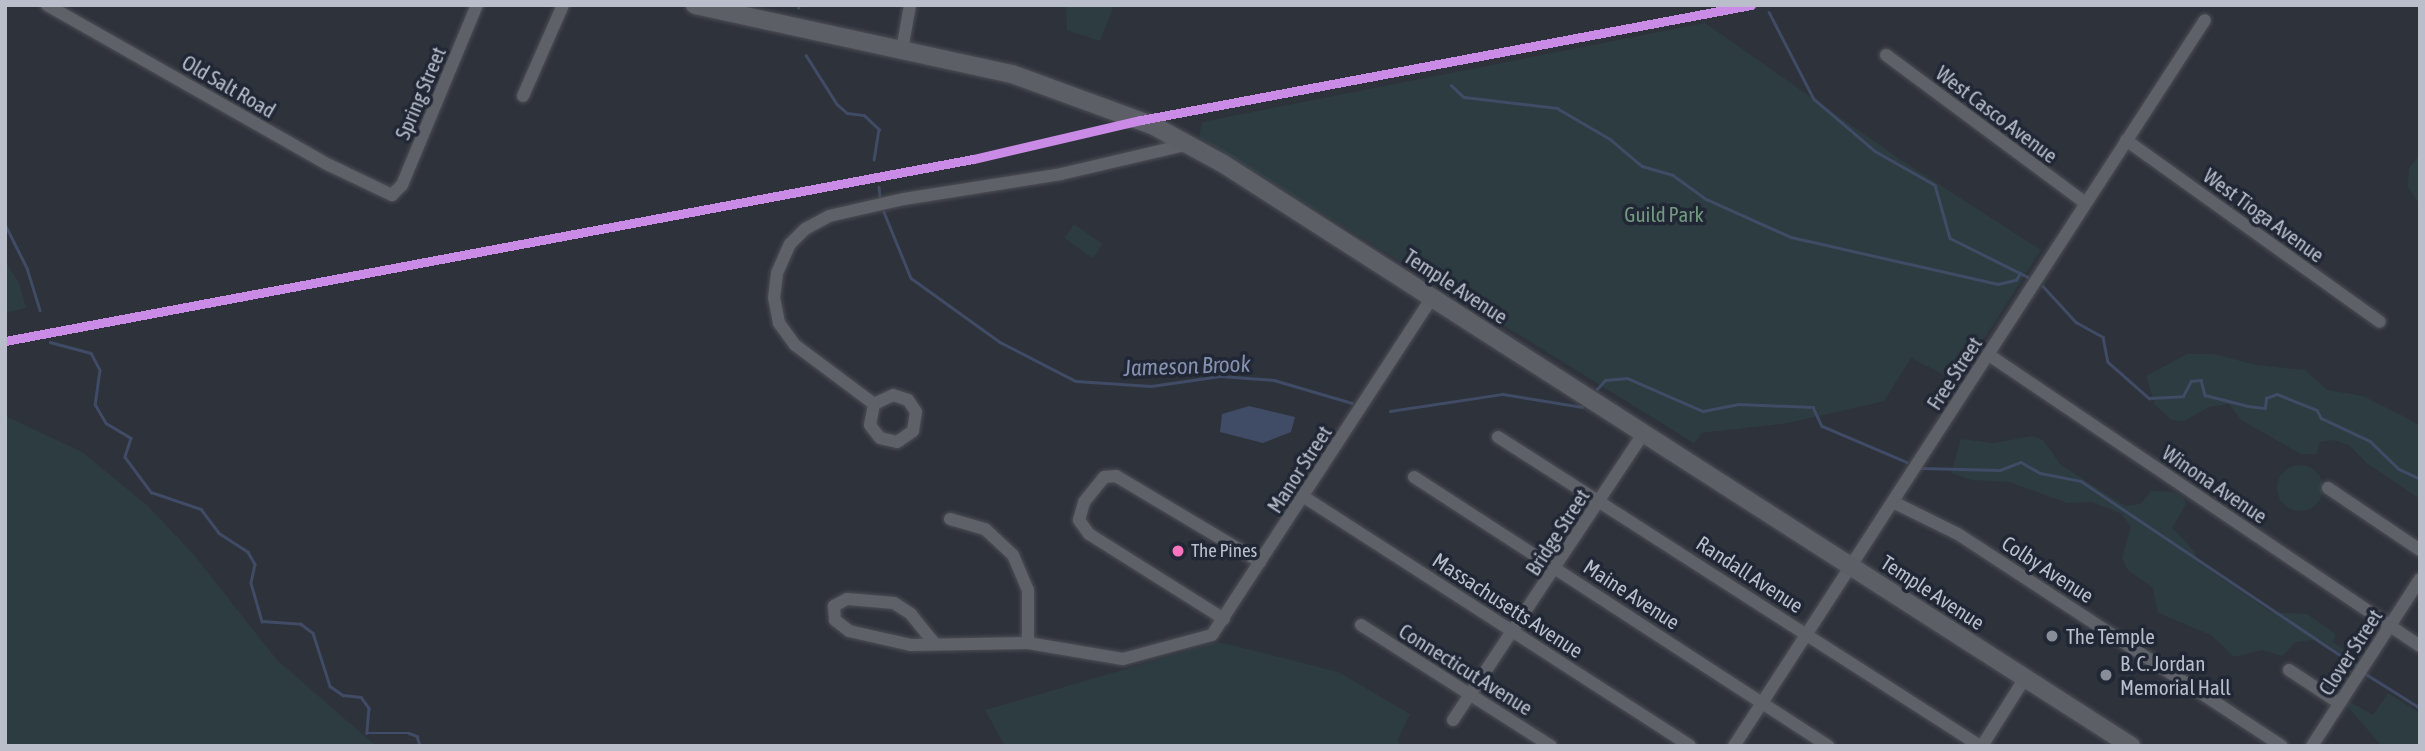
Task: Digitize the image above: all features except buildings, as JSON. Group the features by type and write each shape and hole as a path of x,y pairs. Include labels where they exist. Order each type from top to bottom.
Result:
{"street":[{"name":"Old Salt Road","path":"47,5 329,165 395,194"},
{"name":"Spring Street","path":"395,194 477,5"},
{"path":"523,96 563,5"},
{"name":"Temple Avenue","path":"695,5 1060,88 1189,144 2131,746"},
{"path":"902,50 910,5"},
{"name":"Free Street","path":"1734,746 2205,20"},
{"name":"West Casco Avenue","path":"1886,55 2085,203"},
{"name":"West Tioga Avenue","path":"2126,140 2380,322"},
{"path":"874,404 804,352 779,323 774,298 777,273 787,250 805,229 829,216 904,198 1113,164 1189,144"},
{"name":"Manor Street","path":"935,643 911,614 894,603 847,599 834,606 833,616 839,624 869,638 901,644 1028,643 1133,658 1212,635 1432,298"},
{"name":"Winona Avenue","path":"1989,355 2420,646"},
{"name":"Bridge Street","path":"1453,720 1515,632 1644,433"},
{"name":"Randall Avenue","path":"1498,437 1981,746"},
{"path":"1224,620 1089,534 1079,520 1084,502 1104,477 1116,475 1260,562"},
{"name":"Maine Avenue","path":"1414,477 1828,746"},
{"path":"2328,488 2420,550"},
{"name":"Massachusetts Avenue","path":"1304,497 1690,746"},
{"name":"Colby Avenue","path":"1894,502 1950,529 2281,746"},
{"path":"950,519 985,529 1013,555 1030,598 1028,643"},
{"name":"Clover Street","path":"2312,746 2420,579"},
{"name":"Connecticut Avenue","path":"1361,625 1552,746"},
{"path":"2288,670 2339,703"},
{"path":"1981,746 2025,678"}],"green space":[{"path":"1066,5 1114,5 1100,41 1067,30"},
{"name":"Guild Park","path":"1705,23 1901,160 2041,250 1957,381 1911,358 1884,401 1788,423 1702,433 1694,443 1199,137 1202,122"},
{"path":"2420,155 2420,205 2408,187 2409,168"},
{"path":"1074,224 1103,244 1093,258 1064,238"},
{"path":"5,261 19,283 26,308 5,313"},
{"path":"2187,354 2214,354 2256,365 2305,370 2327,390 2363,396 2420,426 2420,499 2368,464 2349,445 2334,440 2320,442 2316,454 2301,454 2241,420 2229,404 2209,407 2184,421 2172,420 2155,405 2146,376"},
{"path":"5,416 82,452 148,506 194,555 277,660 376,746 5,746"},
{"path":"2032,436 2043,440 2061,465 2125,506 2140,504 2151,491 2174,492 2184,498 2186,504 2172,528 2194,551 2199,563 2271,612 2307,614 2336,634 2333,642 2357,659 2355,663 2319,639 2296,642 2282,656 2262,650 2234,657 2211,635 2158,613 2153,588 2128,570 2122,558 2131,527 2122,514 2092,502 2067,503 2009,482 1972,480 1951,473 1961,439 1994,443"},
{"path":"2300,465 2316,472 2323,488 2316,504 2300,511 2284,504 2277,488 2284,472"},
{"path":"1219,642 1338,672 1410,714 1397,741 1404,746 1005,746 985,710"},
{"path":"2388,693 2420,713 2420,746 2382,746 2346,705 2348,701 2373,715"}],"water":[{"path":"1249,406 1295,417 1291,432 1263,443 1220,432 1222,414"}],"waterway":[{"path":"1769,12 1814,99 1875,151 1935,185 1950,238 2028,277"},
{"name":"Jameson Brook","path":"806,55 837,104 847,113 864,115 879,129 874,160"},
{"path":"1451,85 1464,97 1557,108 1610,139 1642,166 1673,175 1706,199 1791,237 1998,284 2016,280 2020,273"},
{"name":"Jameson Brook","path":"879,187 880,196"},
{"name":"Jameson Brook","path":"884,212 911,278 1000,342 1076,381 1151,386 1220,376 1274,380 1352,403"},
{"path":"5,224 27,268 40,310"},
{"path":"2043,286 2076,322 2103,337 2108,362 2149,398 2183,396 2191,381 2201,380 2205,395 2248,406 2265,408 2266,398 2277,394 2317,410 2321,418 2370,441 2399,469 2420,479"},
{"path":"50,342 91,353 100,370 95,404 106,423 131,438 125,457 151,492 201,509 219,533 248,552 255,564 251,583 262,621 301,624 313,633 330,686 343,695 361,697 369,708 367,733 409,733 417,736 420,746"},
{"path":"1597,389 1605,380 1627,378 1703,411 1738,404 1813,407 1822,426 1907,462"},
{"path":"1390,411 1503,394 1582,407"},
{"path":"1921,468 2000,470 2021,462 2040,473 2081,481 2358,667"},
{"path":"2366,674 2420,708"}],"railway":[{"path":"5,341 973,159 1106,128"}],"transit line":[{"path":"5,341 973,159 1141,120 1751,5"}],"place":[{"name":"The Pines","path":"1178,551"},
{"name":"The Temple","path":"2052,636"},
{"name":"B. C. Jordan Memorial Hall","path":"2106,675"}]}
